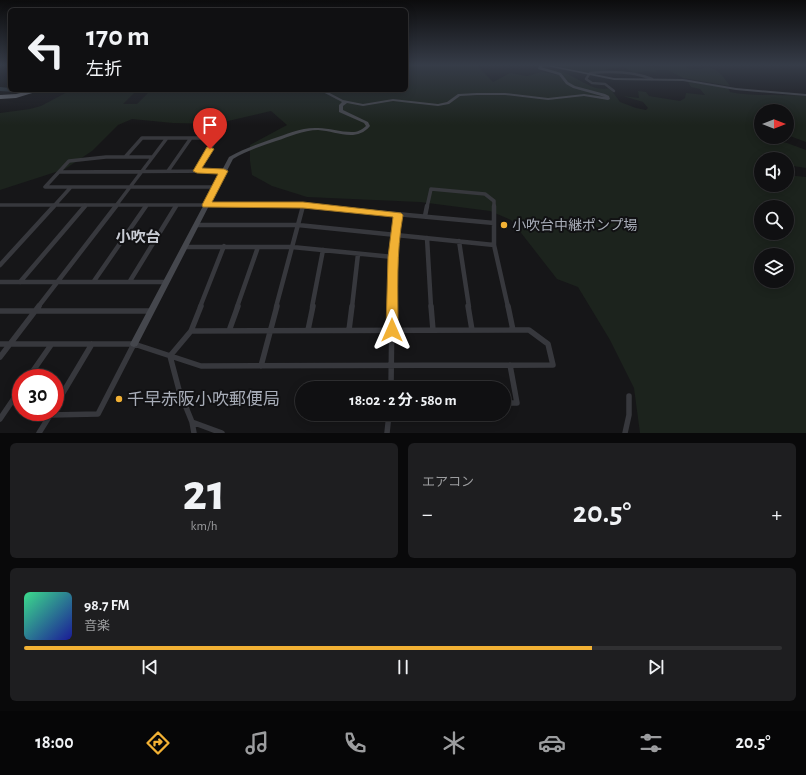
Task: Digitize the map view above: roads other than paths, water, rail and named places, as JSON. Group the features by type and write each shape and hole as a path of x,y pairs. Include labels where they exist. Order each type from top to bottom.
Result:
{"highway":[{"path":"0,97 16,96 31,92"}],"main road":[{"path":"325,92 346,102 366,105 393,100 435,105 446,104 460,95 481,94 513,94 548,98 584,95 608,99 606,95 571,85"},
{"path":"714,85 736,89 806,95"},
{"path":"134,344 232,158 241,152 295,132 316,129 352,134 366,129 368,126 366,122 341,111 341,105 346,102"}],"street":[{"path":"607,85 614,91"},
{"path":"197,171 222,129"},
{"path":"126,156 142,138 216,138"},
{"path":"0,357 167,138"},
{"path":"168,171 191,138"},
{"path":"152,156 126,156 69,161 45,187 216,187"},
{"path":"59,172 224,171"},
{"path":"0,265 71,187"},
{"path":"425,216 431,189 485,194 494,201 494,245 513,330"},
{"path":"0,205 303,205 494,223"},
{"path":"94,281 146,205"},
{"path":"130,281 176,205"},
{"path":"260,366 303,205"},
{"path":"20,282 84,206"},
{"path":"391,381 393,257 394,235 398,215"},
{"path":"196,225 298,225 494,245"},
{"path":"427,238 433,330"},
{"path":"460,241 472,330"},
{"path":"170,356 191,331 224,246"},
{"path":"184,247 292,247 393,257"},
{"path":"229,331 258,247"},
{"path":"308,330 324,250"},
{"path":"349,330 358,254"},
{"path":"0,282 166,282"},
{"path":"0,311 151,311"},
{"path":"0,344 134,344 201,366 554,365 548,344 529,330 191,331"},
{"path":"34,369 51,344"},
{"path":"64,391 92,344"},
{"path":"64,414 98,414 134,344"},
{"path":"170,356 179,390 192,422 194,433"},
{"path":"510,365 517,404 511,404"},
{"path":"625,433 628,426 630,409 629,396"},
{"path":"0,419 12,401"},
{"path":"39,433 47,421"},
{"path":"387,433 388,421"},
{"path":"192,422 222,433"}],"waterway":[{"path":"0,89 8,90"}],"place":[{"name":"小吹台中継ポンプ場","path":"504,225"},
{"name":"千早赤阪小吹郵便局","path":"119,399"}],"district":[{"name":"小吹台","path":"138,237"}]}
